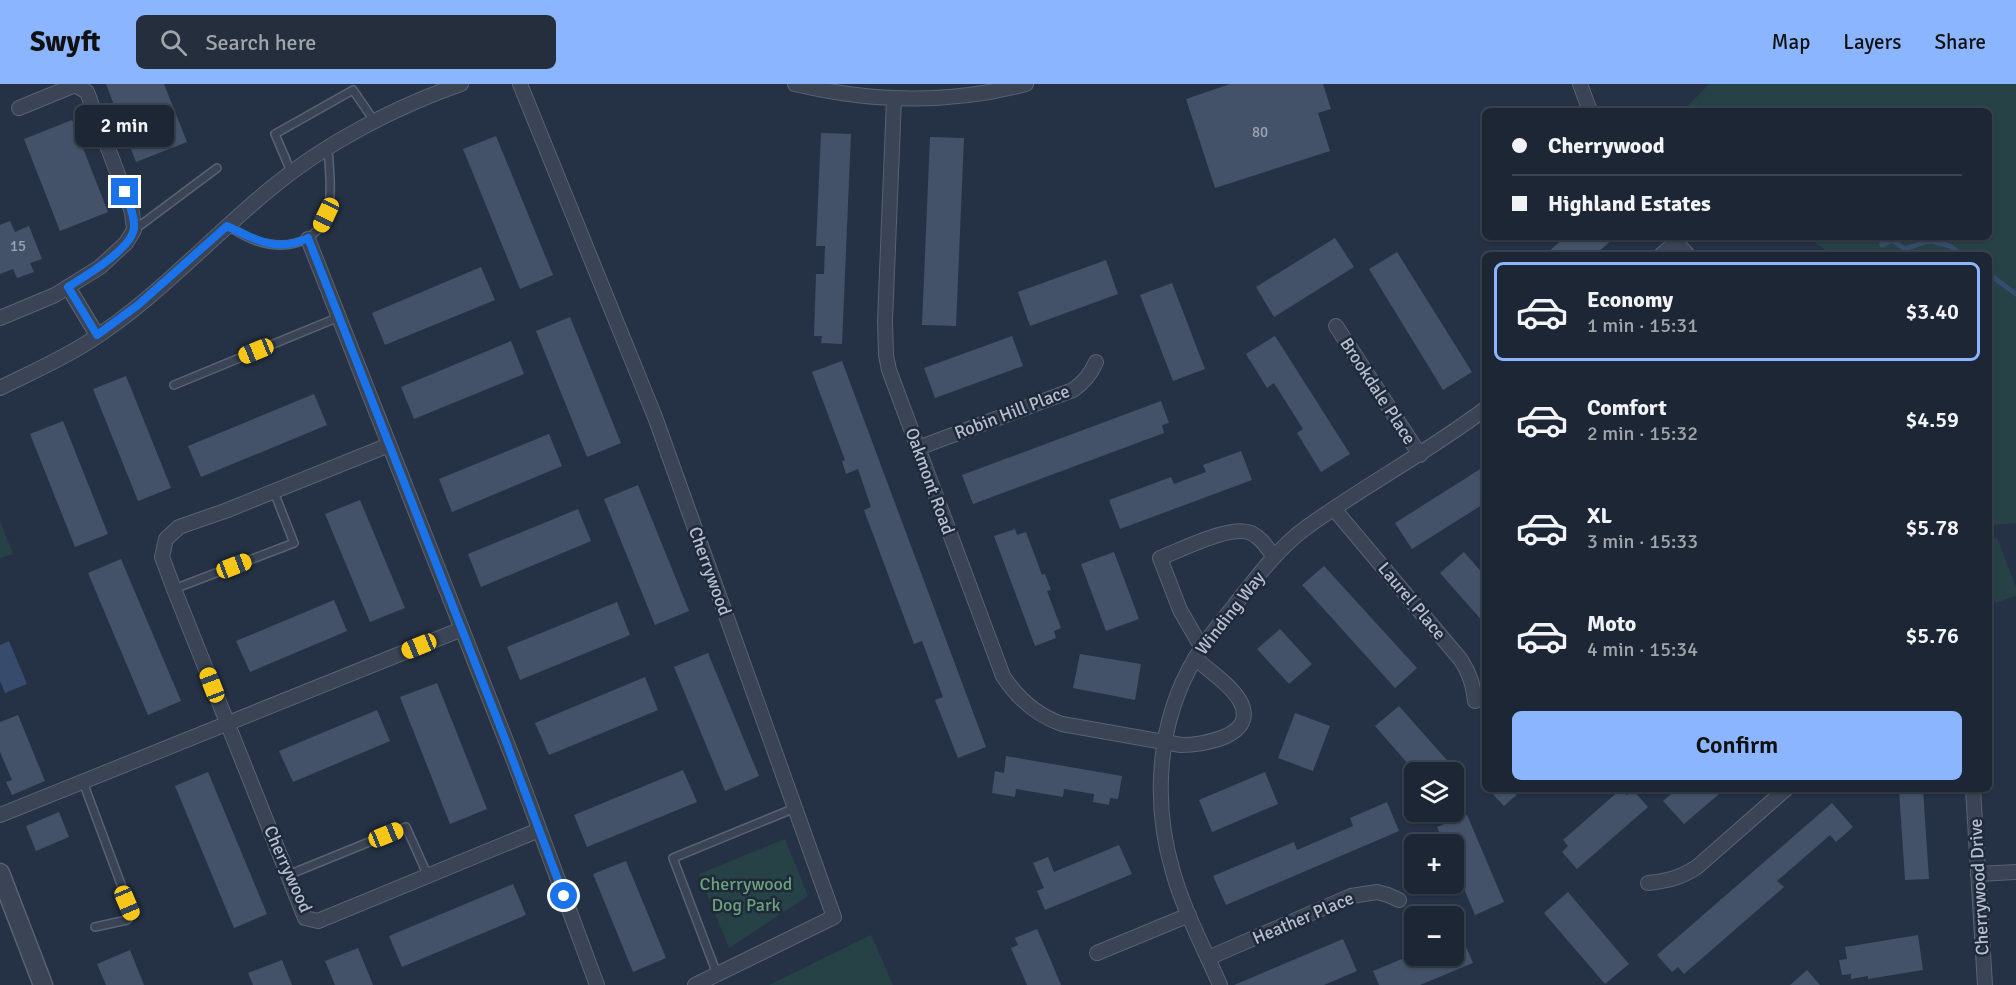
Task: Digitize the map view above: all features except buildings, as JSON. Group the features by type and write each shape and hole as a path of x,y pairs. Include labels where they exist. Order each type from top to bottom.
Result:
{"street":[{"path":"0,388 85,344 138,305 272,188 328,148 375,122 461,84"},
{"name":"Cherrywood","path":"520,84 655,417 834,917 695,985"},
{"path":"795,84 894,99 977,94 1026,84"},
{"path":"1580,84 1589,108"},
{"path":"0,318 56,296 109,259 126,243 134,230 132,212 87,92 75,85 19,108"},
{"name":"Oakmont Road","path":"894,99 885,339 889,370 997,663 1012,689 1033,710 1045,718 1062,724 1164,743 1190,745 1210,742 1233,733 1241,722 1243,710 1236,695 1198,653 1161,558 1223,534 1242,531 1257,537 1274,557"},
{"path":"308,238 462,628 597,985"},
{"path":"1663,252 1673,240"},
{"path":"1675,240 1685,252"},
{"path":"68,287 97,335"},
{"name":"Brookdale Place","path":"1336,326 1419,455"},
{"name":"Robin Hill Place","path":"918,447 1073,390 1087,378 1096,362"},
{"name":"Winding Way","path":"1220,985 1173,873 1162,818 1160,778 1164,743 1174,706 1198,653 1274,557 1296,536 1482,411"},
{"name":"Cherrywood","path":"390,445 180,527 166,539 162,557 174,589 305,918 318,921 539,830"},
{"name":"Laurel Place","path":"1334,509 1461,660 1473,684 1475,701"},
{"path":"0,815 462,628"},
{"path":"1648,883 1675,879 1696,867 1783,792"},
{"name":"Cherrywood Drive","path":"1973,792 1985,985"},
{"path":"1978,874 2016,872"},
{"path":"0,873 43,985"},
{"name":"Heather Place","path":"1208,958 1351,896 1377,892 1399,900"},
{"path":"1097,953 1189,915"}],"lane":[{"path":"292,174 275,134 353,90 375,122"},
{"path":"227,226 257,241 278,245 294,245 320,229 331,197 328,148"},
{"path":"134,230 217,168"},
{"path":"174,385 339,317"},
{"path":"174,589 294,543 274,492"},
{"path":"83,782 132,914 127,920 95,927"},
{"path":"717,974 674,858 795,808"},
{"path":"288,875 406,827 428,876"}],"green space":[{"path":"1709,84 2016,84 2016,523 1992,525 1992,252 1828,252 1812,240 1992,240 1992,108 1686,108"},
{"path":"0,521 13,554 0,558"},
{"path":"1997,538 2016,587 2016,596 1995,603 1992,595 1992,540"},
{"name":"Cherrywood Dog Park","path":"785,839 808,896 729,948 699,874"},
{"path":"871,935 893,985 769,985"}],"water":[{"path":"9,641 27,684 5,693 0,681 0,645"}],"waterway":[{"path":"1881,240 1882,245 1892,240"},
{"path":"1892,240 1905,249 1932,241 1950,246 1958,252"},
{"path":"1992,276 2016,294"}],"route":[{"path":"125,192 132,212 134,230 126,243 100,267 68,287 97,335 138,305 227,226 257,241 278,245 294,245 308,238 505,739 564,896"}]}
